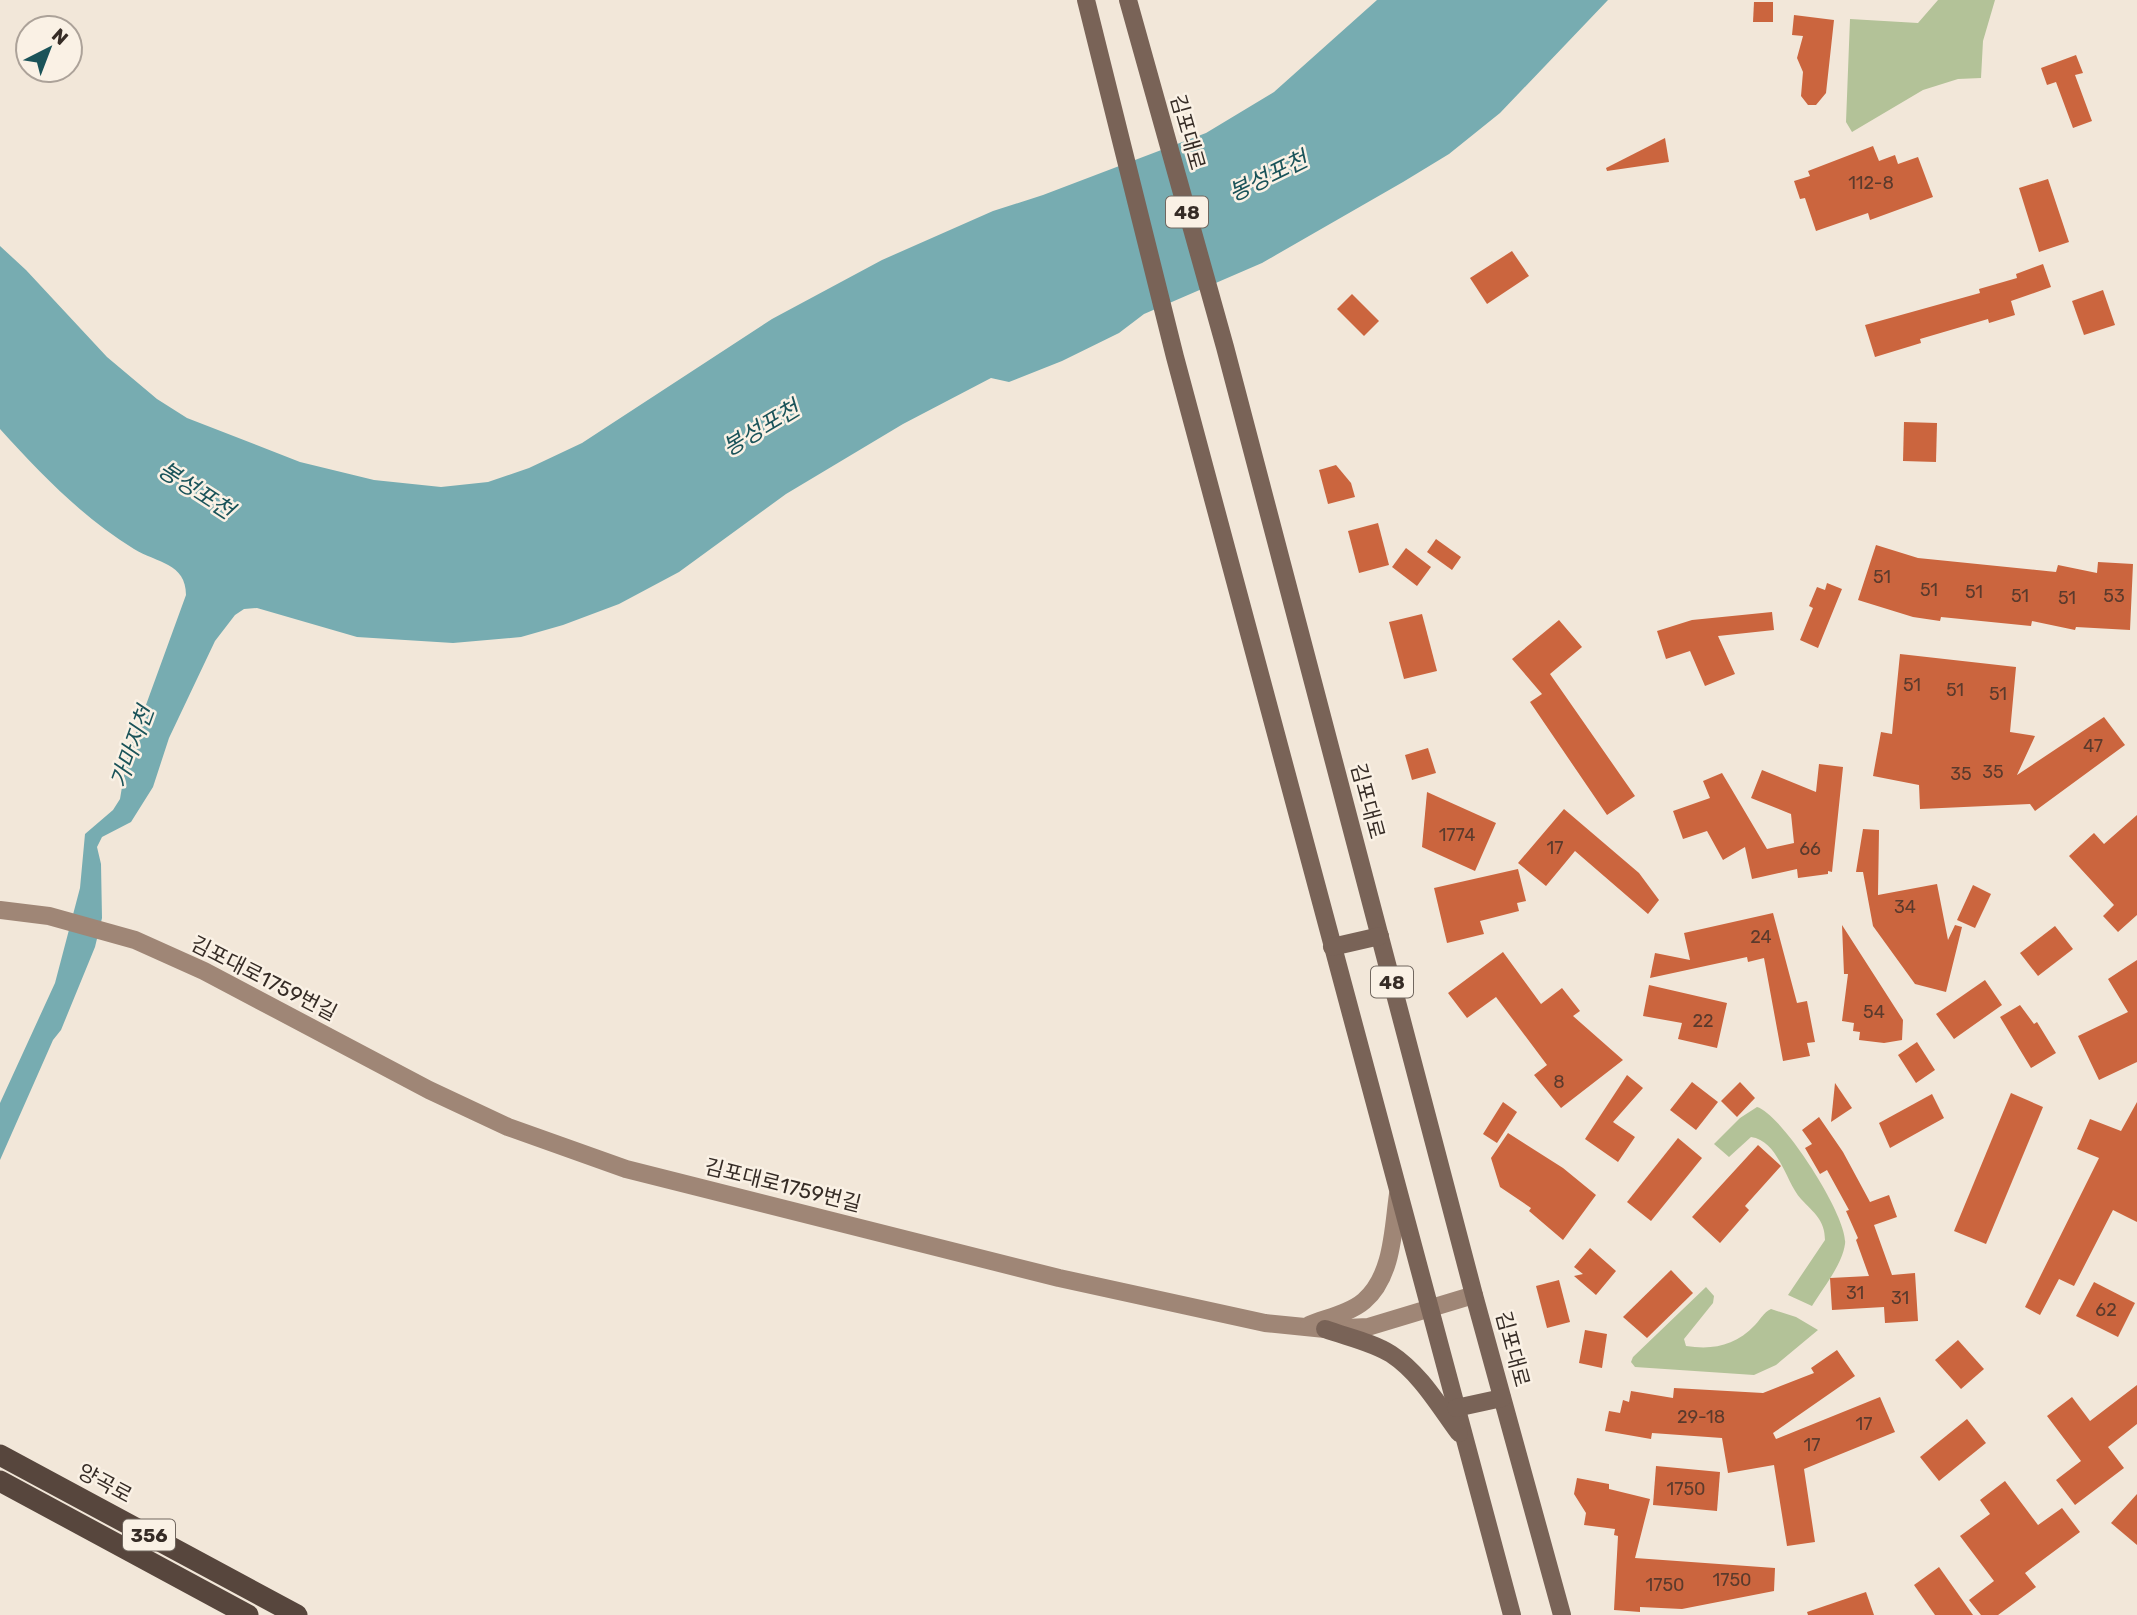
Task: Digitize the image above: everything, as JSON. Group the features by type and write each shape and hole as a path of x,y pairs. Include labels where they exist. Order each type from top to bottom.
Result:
{"highway":[{"name":"양곡로","path":"0,1455 297,1615"},
{"name":"356","path":"0,1481 248,1615"}],"main road":[{"name":"48","path":"1086,0 1175,357 1512,1615"},
{"name":"김포대로","path":"1128,0 1225,347 1474,1295 1562,1615"},
{"path":"1332,947 1380,936"},
{"path":"1325,1329 1375,1346 1405,1365 1420,1380 1465,1441"},
{"path":"1456,1408 1502,1398"}],"street":[{"name":"김포대로1759번길","path":"0,910 49,916 119,934 204,971 429,1090 558,1147 626,1169 1059,1278 1265,1323 1325,1329 1368,1327 1474,1295"},
{"path":"1303,1327 1352,1308 1373,1290 1382,1276 1389,1254 1398,1194"}],"green space":[{"path":"1938,0 1995,0 1983,41 1981,78 1958,79 1923,90 1852,132 1846,122 1850,19 1918,23"},
{"path":"1757,1107 1782,1128 1812,1168 1826,1191 1843,1231 1845,1244 1840,1260 1812,1306 1788,1295 1825,1240 1821,1222 1796,1192 1775,1154 1761,1140 1751,1137 1729,1157 1714,1144 1740,1118"},
{"path":"1706,1287 1714,1296 1713,1303 1684,1339 1686,1346 1714,1347 1731,1342 1740,1338 1771,1309 1796,1317 1818,1330 1776,1365 1754,1375 1635,1367 1631,1362 1633,1357"}],"water":[{"path":"1377,0 1608,0 1500,113 1449,154 1262,263 1144,314 1119,333 1062,361 1009,382 991,378 903,424 786,494 679,572 619,604 521,637 453,643 357,637 257,608 244,609 235,615 215,641 169,738 153,787 131,822 102,837 97,847 101,864 102,918 95,947 61,1030 53,1040 0,1160 0,1103 55,983 80,888 85,834 113,810 120,799 127,757 186,595 185,584 176,570 134,549 97,523 47,478 0,429 0,246 107,357 157,399 187,418 300,462 374,480 441,487 488,482 529,468 582,443 772,319 882,260 993,211 1043,195 1206,133 1274,92"}],"building":[{"path":"1754,2 1773,2 1773,22 1753,22"},
{"path":"1794,15 1834,20 1826,93 1816,105 1808,105 1801,96 1803,72 1797,58 1803,36 1792,35"},
{"path":"2076,55 2083,73 2075,75 2092,121 2073,128 2056,82 2047,85 2041,68"},
{"path":"1665,138 1669,162 1607,171 1606,168"},
{"path":"1873,146 1879,161 1895,155 1898,164 1918,157 1933,197 1870,220 1868,213 1816,231 1805,198 1800,199 1794,181 1810,176 1808,171"},
{"path":"2048,179 2069,242 2039,252 2019,188"},
{"path":"1512,251 1529,276 1487,304 1470,278"},
{"path":"2043,264 2051,287 2011,301 2015,315 1989,323 1988,319 1920,339 1921,343 1875,357 1865,325 1980,293 1979,289 2017,278 2016,274"},
{"path":"2103,290 2115,325 2084,335 2072,301"},
{"path":"1352,294 1379,321 1364,336 1337,309"},
{"path":"1904,422 1937,423 1936,462 1903,461"},
{"path":"1336,465 1351,483 1355,497 1328,504 1319,470"},
{"path":"1378,523 1389,565 1359,573 1348,531"},
{"path":"1436,539 1461,557 1452,570 1427,552"},
{"path":"1876,545 1918,558 2056,572 2058,565 2097,573 2098,562 2133,564 2130,630 2076,627 2075,630 2032,621 2031,626 1941,617 1940,621 1913,617 1858,600"},
{"path":"1406,548 1431,567 1417,586 1392,567"},
{"path":"1827,583 1842,589 1818,648 1800,640 1813,608 1809,606 1817,587 1825,590"},
{"path":"1772,612 1774,630 1718,636 1735,674 1705,686 1690,651 1666,659 1657,631 1692,620"},
{"path":"1422,614 1437,671 1404,679 1389,622"},
{"path":"1559,620 1582,647 1550,674 1635,796 1607,815 1530,702 1542,694 1512,659"},
{"path":"1900,654 2016,667 2010,732 2035,736 2017,775 2104,717 2125,745 2035,811 2030,804 1920,809 1919,785 1873,776 1881,732 1892,734"},
{"path":"1428,748 1436,773 1412,780 1405,755"},
{"path":"1819,764 1843,767 1832,872 1798,878 1797,869 1752,879 1745,847 1723,860 1707,831 1683,839 1673,811 1710,798 1703,781 1722,773 1767,849 1794,843 1791,814 1751,798 1762,770 1816,792"},
{"path":"1427,792 1496,823 1475,871 1422,847"},
{"path":"1564,809 1639,873 1659,900 1648,914 1575,851 1546,886 1518,863"},
{"path":"2137,815 2137,915 2118,932 2103,916 2114,905 2069,856 2094,833 2104,844"},
{"path":"1863,829 1879,830 1878,895 1937,884 1948,940 1955,925 1962,927 1946,992 1915,984 1873,926 1863,872 1856,872"},
{"path":"1518,869 1526,901 1517,903 1519,911 1480,921 1484,934 1447,943 1434,888"},
{"path":"1973,885 1991,894 1975,928 1957,920"},
{"path":"1773,913 1797,1003 1807,1001 1815,1042 1807,1043 1810,1056 1783,1061 1764,958 1748,962 1747,957 1650,978 1655,953 1690,960 1684,933"},
{"path":"1842,925 1903,1020 1902,1040 1884,1043 1859,1040 1860,1032 1853,1031 1854,1023 1842,1021 1848,974 1844,974"},
{"path":"2055,926 2073,949 2038,976 2020,953"},
{"path":"1503,952 1541,1004 1562,988 1580,1011 1573,1016 1623,1060 1561,1108 1534,1075 1547,1065 1496,997 1467,1018 1448,993"},
{"path":"2137,960 2137,1062 2099,1080 2078,1036 2128,1012 2108,979"},
{"path":"1985,980 2002,1005 1954,1039 1936,1014"},
{"path":"1649,985 1727,1003 1717,1048 1678,1039 1682,1023 1643,1016"},
{"path":"2020,1005 2034,1024 2037,1022 2056,1053 2031,1068 2000,1017"},
{"path":"1917,1042 1935,1070 1916,1083 1898,1055"},
{"path":"1627,1075 1643,1088 1613,1122 1635,1137 1618,1162 1585,1139"},
{"path":"1692,1082 1718,1102 1696,1130 1670,1110"},
{"path":"1740,1082 1755,1098 1737,1117 1721,1101"},
{"path":"1835,1083 1852,1108 1831,1122"},
{"path":"2011,1093 2043,1107 1986,1244 1954,1231"},
{"path":"1932,1094 1944,1118 1890,1148 1879,1123"},
{"path":"1503,1102 1517,1112 1497,1143 1483,1134"},
{"path":"2137,1102 2137,1222 2113,1210 2074,1286 2059,1279 2040,1315 2025,1307 2099,1158 2077,1149 2090,1119 2121,1131"},
{"path":"1819,1117 1843,1152 1870,1202 1889,1195 1897,1217 1874,1225 1892,1275 1915,1273 1918,1321 1885,1323 1884,1307 1832,1310 1830,1278 1869,1276 1856,1240 1858,1238 1846,1211 1849,1210 1827,1170 1820,1174 1805,1148 1812,1144 1802,1130"},
{"path":"1508,1133 1563,1168 1596,1195 1563,1240 1529,1211 1531,1208 1500,1187 1491,1158"},
{"path":"1678,1138 1702,1158 1651,1221 1627,1202"},
{"path":"1758,1145 1781,1166 1745,1206 1749,1210 1720,1243 1692,1217"},
{"path":"1590,1248 1616,1271 1596,1295 1574,1276 1583,1274 1574,1267"},
{"path":"1671,1270 1693,1293 1647,1338 1623,1317"},
{"path":"1559,1280 1570,1322 1547,1328 1536,1286"},
{"path":"2094,1282 2135,1303 2118,1337 2076,1316"},
{"path":"1585,1330 1607,1334 1602,1368 1579,1363"},
{"path":"1958,1340 1984,1369 1961,1389 1935,1360"},
{"path":"1837,1350 1855,1376 1773,1433 1776,1439 1880,1397 1895,1432 1804,1469 1815,1542 1787,1546 1774,1465 1728,1473 1722,1438 1652,1433 1651,1439 1605,1431 1609,1411 1620,1413 1623,1400 1629,1402 1631,1391 1673,1398 1674,1388 1763,1393 1814,1373 1811,1368"},
{"path":"2137,1385 2137,1424 2108,1447 2124,1468 2075,1505 2056,1480 2081,1461 2047,1416 2072,1397 2090,1421"},
{"path":"1967,1419 1986,1443 1939,1481 1920,1457"},
{"path":"1656,1466 1720,1472 1717,1511 1653,1505"},
{"path":"1577,1478 1609,1484 1609,1489 1650,1499 1635,1558 1775,1568 1774,1591 1682,1609 1640,1607 1640,1612 1614,1610 1618,1536 1614,1535 1615,1529 1584,1525 1586,1513 1574,1494"},
{"path":"2005,1481 2038,1525 2062,1508 2080,1532 2025,1573 2036,1587 1998,1615 1981,1615 1969,1600 1994,1581 1960,1536 1990,1514 1980,1500"},
{"path":"2137,1494 2137,1545 2111,1523"},
{"path":"1939,1567 1973,1615 1935,1615 1914,1585"},
{"path":"1866,1592 1874,1615 1808,1615 1807,1612"}],"water label":[{"name":"봉성포천","path":"1268,176"},
{"name":"봉성포천","path":"761,428"},
{"name":"봉성포천","path":"196,490"},
{"name":"가마지천","path":"132,747"}]}
